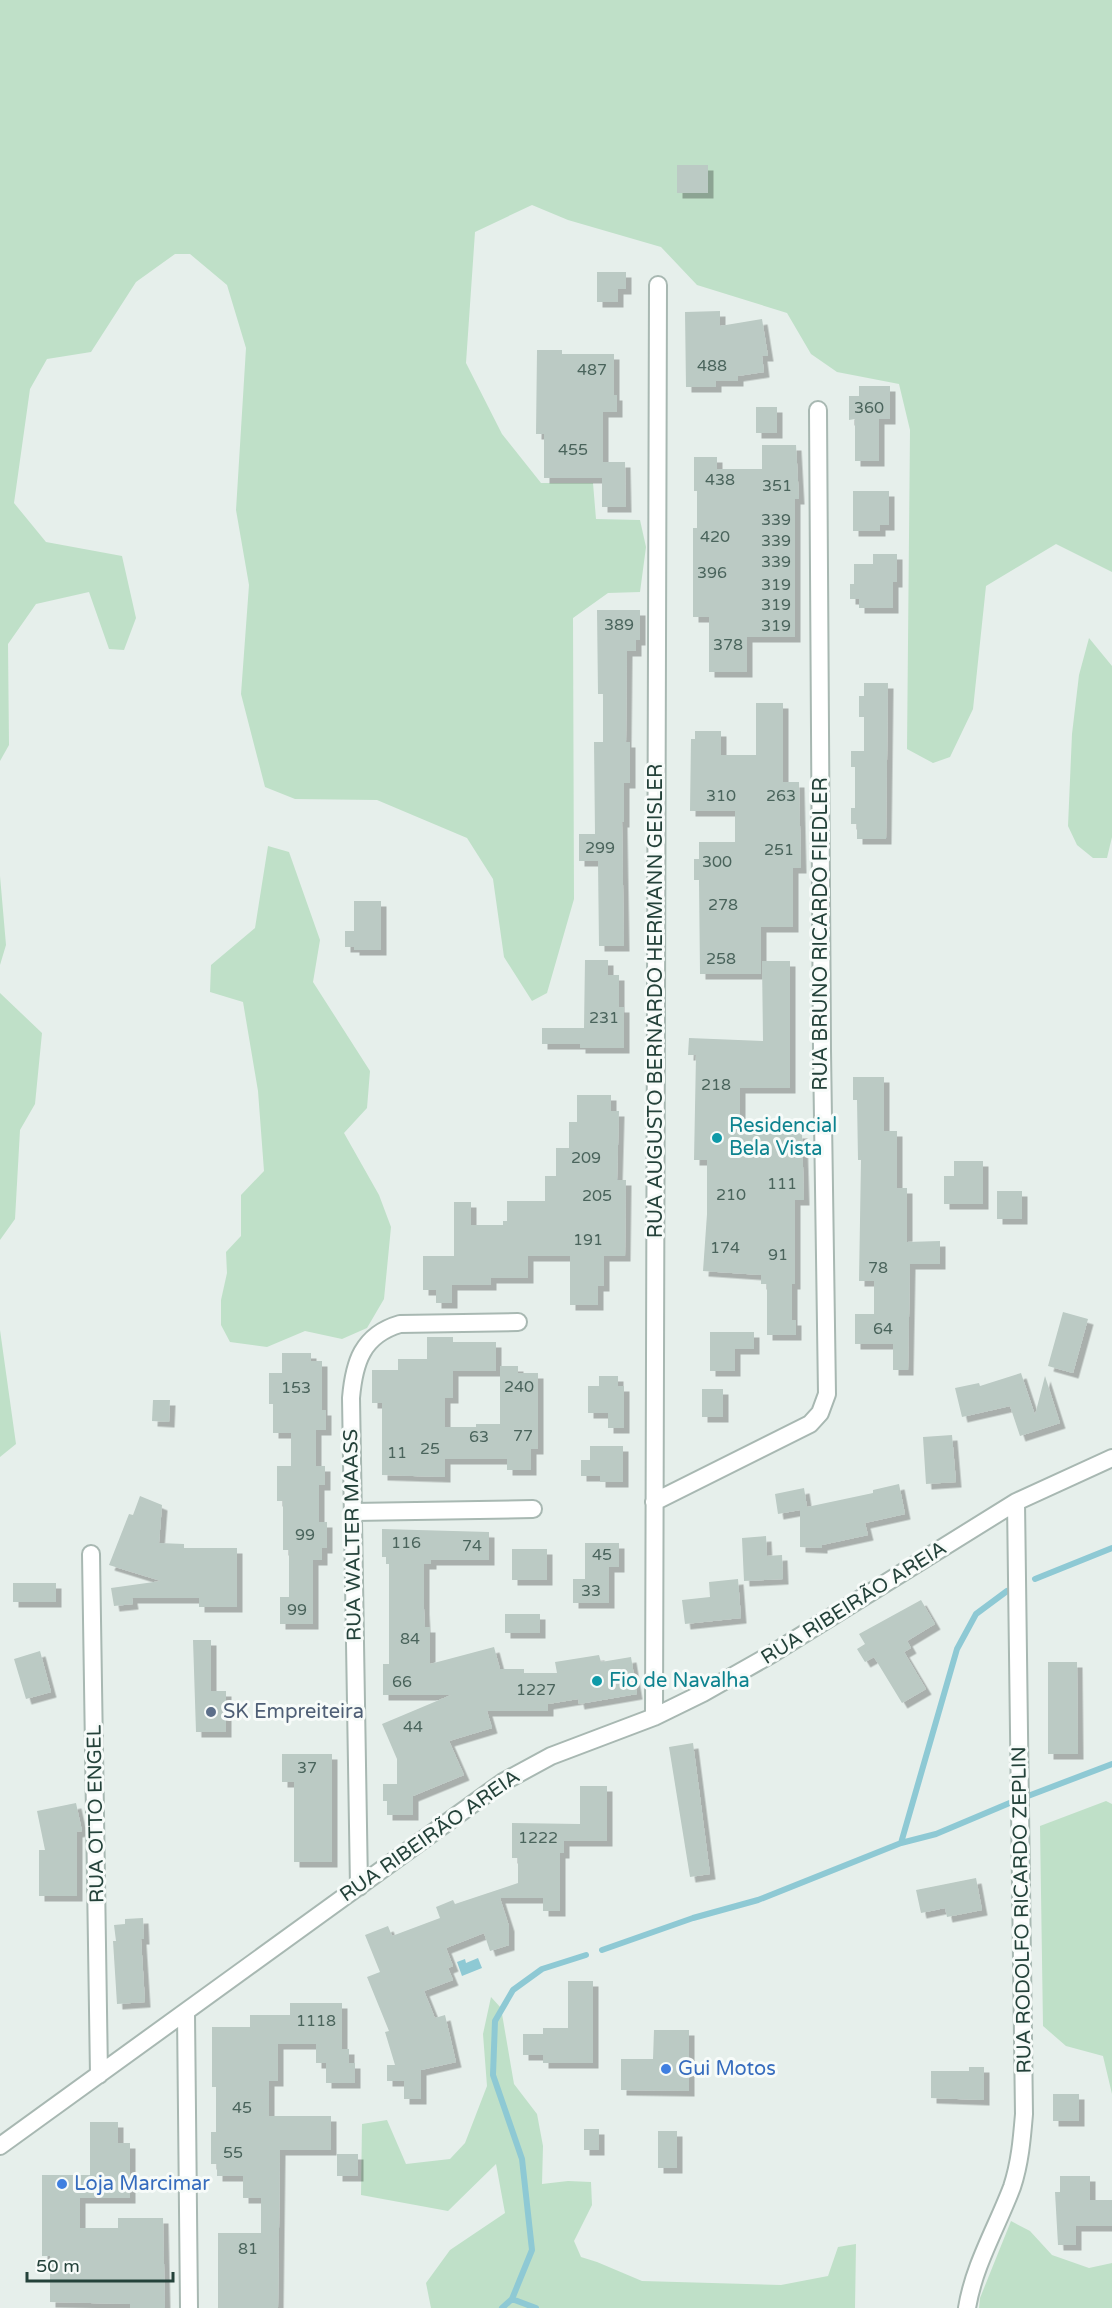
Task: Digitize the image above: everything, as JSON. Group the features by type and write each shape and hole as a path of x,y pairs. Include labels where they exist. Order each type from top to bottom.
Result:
{"street":[{"name":"RUA AUGUSTO BERNARDO HERMANN GEISLER","path":"654,1717 658,285"},
{"name":"RUA BRUNO RICARDO FIEDLER","path":"654,1502 810,1424 820,1413 827,1394 818,410"},
{"name":"RUA WALTER MAASS","path":"358,1887 351,1398 356,1363 363,1349 387,1328 400,1324 518,1322"},
{"name":"RUA RIBEIRÃO AREIA","path":"0,2146 511,1778 572,1748 654,1717 737,1675 1016,1502 1112,1458"},
{"name":"RUA RODOLFO RICARDO ZEPLIN","path":"967,2308 974,2277 1013,2184 1021,2151 1024,2114 1016,1502"},
{"path":"353,1512 533,1509"},
{"name":"RUA OTTO ENGEL","path":"91,1554 99,2075"},
{"path":"186,2013 189,2308"}],"green space":[{"path":"0,0 1112,0 1112,572 1056,544 986,586 973,709 950,757 933,763 907,749 910,430 899,384 837,372 811,354 787,313 697,285 661,247 568,220 532,205 475,232 466,363 502,434 541,483 593,483 596,519 640,520 646,547 640,592 608,593 573,618 574,899 547,993 532,1001 504,957 493,879 467,838 377,800 295,799 265,787 241,694 249,585 236,510 246,348 227,285 190,254 175,254 136,282 91,352 47,359 30,389 14,503 46,542 122,556 136,618 124,650 109,649 89,592 36,604 8,644 9,745 0,761"},
{"path":"1089,638 1112,666 1112,837 1107,858 1093,858 1077,845 1068,826 1072,734 1079,675"},
{"path":"268,846 289,852 320,940 313,982 370,1071 367,1108 344,1133 379,1195 391,1227 384,1299 367,1328 342,1339 305,1331 267,1347 230,1342 221,1325 221,1300 227,1273 226,1252 241,1236 241,1195 264,1171 258,1091 243,1002 210,992 211,965 255,928"},
{"path":"0,876 6,945 0,965"},
{"path":"0,993 42,1033 35,1104 20,1130 15,1219 0,1240"},
{"path":"0,1330 16,1444 0,1457"},
{"path":"1106,1801 1112,1804 1112,2094 1103,2056 1066,2046 1043,2026 1040,1826"},
{"path":"491,1997 501,2008 514,2084 537,2114 543,2146 542,2184 568,2181 591,2182 592,2205 574,2241 581,2257 642,2281 781,2285 828,2276 838,2247 856,2244 855,2308 431,2308 426,2283 450,2250 505,2213 496,2164 448,2211 361,2195 362,2124 387,2120 406,2164 450,2159 465,2143 487,2086 483,2034"},
{"path":"1011,2221 1030,2231 1052,2255 1089,2268 1112,2263 1112,2308 979,2308 980,2298"}],"water":[{"path":"478,1958 482,1968 462,1976 457,1962 465,1959 466,1963"}],"building":[{"path":"677,165 708,165 708,193 677,193"},
{"path":"597,272 626,272 626,289 618,289 618,302 597,302"},
{"path":"720,311 720,326 762,319 768,356 762,356 764,372 738,376 738,381 716,381 716,387 686,387 685,312"},
{"path":"537,350 562,350 562,354 614,354 614,395 617,395 617,412 603,412 603,462 625,462 626,507 602,507 602,478 544,478 544,434 536,434"},
{"path":"859,386 890,386 890,419 879,419 879,461 855,461 855,419 849,420 849,396 859,396"},
{"path":"756,407 777,407 777,433 756,433"},
{"path":"762,445 796,445 799,499 795,499 795,637 747,637 747,672 709,672 709,617 693,617 693,528 697,528 694,457 717,457 717,469 762,469"},
{"path":"853,491 889,491 889,525 880,525 880,531 853,531"},
{"path":"873,554 897,554 897,582 893,582 893,608 859,608 859,599 850,599 850,584 854,584 854,564 873,564"},
{"path":"597,610 640,610 640,640 636,640 636,651 627,651 626,742 630,742 630,783 624,783 624,822 622,822 624,946 599,946 598,861 579,861 579,834 595,834 594,742 603,742 603,694 598,694"},
{"path":"864,683 888,683 886,839 857,839 857,824 851,824 851,808 855,808 855,767 851,767 851,751 864,751 864,717 859,717 859,696 864,696"},
{"path":"756,703 783,703 783,782 799,782 801,868 793,868 793,927 761,927 761,974 700,974 699,880 694,880 694,859 699,859 699,842 735,842 735,811 690,811 691,739 695,739 695,731 721,731 721,755 756,755"},
{"path":"354,901 381,901 381,950 354,950 354,947 345,947 345,931 354,931"},
{"path":"585,960 608,960 608,975 619,975 619,1007 624,1007 624,1048 580,1048 580,1044 542,1044 542,1028 584,1028"},
{"path":"762,961 790,961 790,1088 740,1088 740,1133 802,1133 804,1200 795,1200 795,1284 792,1284 792,1320 796,1320 796,1335 767,1335 767,1284 761,1284 761,1275 703,1271 707,1214 707,1160 694,1160 696,1055 688,1055 689,1038 763,1041"},
{"path":"853,1077 884,1077 884,1131 897,1131 897,1188 907,1188 907,1242 940,1241 940,1264 910,1264 908,1370 893,1370 893,1344 855,1344 855,1314 874,1314 874,1281 859,1281 861,1160 858,1160 857,1100 853,1100"},
{"path":"577,1095 611,1095 611,1111 619,1111 617,1180 626,1180 625,1256 604,1256 604,1286 598,1286 598,1305 570,1305 570,1256 528,1256 528,1278 491,1278 491,1285 452,1285 452,1303 436,1303 436,1290 423,1290 423,1256 454,1256 454,1202 471,1202 471,1225 503,1225 503,1221 507,1221 507,1201 545,1201 545,1176 556,1176 556,1148 569,1148 569,1122 577,1122"},
{"path":"954,1161 983,1161 983,1204 944,1204 944,1176 954,1176"},
{"path":"997,1191 1022,1191 1022,1219 997,1219"},
{"path":"1063,1312 1088,1319 1073,1373 1048,1366"},
{"path":"710,1332 754,1332 754,1349 735,1349 735,1371 710,1371"},
{"path":"427,1337 453,1337 453,1342 496,1342 496,1371 453,1371 453,1398 445,1398 445,1427 500,1424 500,1366 518,1366 518,1373 538,1373 538,1449 531,1449 531,1470 507,1470 507,1459 445,1459 445,1477 382,1475 382,1403 372,1403 372,1370 398,1370 398,1359 427,1359"},
{"path":"282,1353 311,1353 311,1361 322,1361 322,1410 326,1410 326,1430 316,1430 316,1466 325,1466 325,1485 319,1485 319,1522 327,1522 327,1548 322,1548 322,1560 313,1560 313,1624 280,1624 280,1597 289,1597 289,1550 283,1550 283,1501 277,1501 277,1466 291,1466 291,1433 273,1433 273,1404 269,1404 269,1373 282,1373"},
{"path":"1021,1373 1035,1415 1045,1376 1060,1423 1020,1436 1010,1406 962,1417 955,1388 979,1383 980,1386"},
{"path":"599,1376 618,1376 618,1386 624,1386 624,1428 608,1428 608,1413 588,1413 588,1386 599,1386"},
{"path":"702,1389 723,1389 723,1417 702,1417"},
{"path":"153,1400 170,1400 169,1422 152,1421"},
{"path":"952,1435 956,1482 926,1484 923,1437"},
{"path":"590,1446 623,1446 623,1482 600,1482 600,1476 581,1476 581,1460 590,1460"},
{"path":"899,1484 905,1514 865,1523 868,1535 822,1545 822,1548 800,1547 800,1510 778,1514 775,1494 804,1488 807,1507 873,1493 873,1490"},
{"path":"140,1496 162,1505 159,1543 184,1544 184,1548 237,1548 237,1607 199,1607 199,1598 132,1598 133,1604 114,1606 111,1588 161,1581 109,1565 129,1514 133,1515"},
{"path":"382,1529 489,1532 489,1560 431,1560 431,1564 424,1564 425,1627 430,1627 430,1664 494,1647 500,1669 524,1669 524,1673 557,1673 555,1662 599,1655 601,1662 631,1657 637,1694 579,1704 578,1699 548,1704 548,1711 487,1711 492,1728 449,1741 464,1775 413,1796 413,1815 387,1815 387,1801 383,1801 383,1784 397,1784 397,1759 382,1724 451,1695 383,1695 383,1664 389,1664 389,1564 386,1564 386,1557 382,1557"},
{"path":"766,1536 767,1556 782,1555 783,1579 744,1581 742,1538"},
{"path":"585,1543 619,1543 619,1567 609,1567 609,1603 573,1603 573,1579 585,1579"},
{"path":"512,1549 547,1549 547,1580 512,1580"},
{"path":"738,1579 741,1618 685,1624 682,1600 710,1597 709,1582"},
{"path":"13,1583 56,1583 56,1602 13,1602"},
{"path":"921,1600 935,1624 907,1641 911,1648 904,1652 926,1689 902,1703 874,1657 865,1662 857,1649 865,1644 859,1634"},
{"path":"505,1614 540,1614 540,1633 505,1633"},
{"path":"193,1640 211,1640 211,1691 226,1691 226,1732 196,1732"},
{"path":"40,1651 51,1692 26,1699 14,1659"},
{"path":"1048,1662 1077,1662 1078,1754 1048,1754"},
{"path":"693,1743 710,1874 690,1877 669,1747"},
{"path":"282,1754 332,1754 332,1862 294,1862 294,1782 282,1782"},
{"path":"580,1786 607,1786 607,1841 564,1841 564,1853 560,1853 560,1911 543,1911 543,1898 500,1898 509,1926 509,1945 490,1951 484,1933 446,1948 453,1966 448,1968 453,1980 424,1991 435,2018 445,2015 456,2062 421,2070 421,2099 404,2099 404,2081 387,2081 387,2065 395,2065 385,2032 389,2031 367,1977 380,1972 365,1935 388,1926 392,1936 440,1918 436,1907 453,1900 455,1904 518,1883 518,1858 512,1858 512,1823 580,1824"},
{"path":"76,1803 82,1831 77,1832 77,1896 39,1896 39,1850 45,1850 37,1811"},
{"path":"976,1878 982,1910 947,1917 945,1908 921,1913 916,1890"},
{"path":"143,1918 144,1939 141,1939 145,2002 117,2004 114,1925 125,1924 125,1919"},
{"path":"568,1981 593,1981 593,2063 543,2063 543,2055 523,2055 523,2034 543,2034 543,2028 568,2028"},
{"path":"290,2003 342,2003 342,2049 349,2049 349,2063 355,2063 355,2083 326,2083 326,2063 316,2063 316,2044 278,2044 278,2081 269,2081 269,2116 331,2116 331,2150 280,2150 278,2308 218,2308 218,2233 261,2233 261,2198 243,2198 243,2176 217,2176 217,2164 211,2164 211,2132 216,2132 216,2087 212,2087 212,2027 250,2027 250,2015 290,2015"},
{"path":"654,2030 689,2030 689,2091 621,2090 621,2059 653,2059"},
{"path":"969,2067 984,2067 984,2100 931,2098 931,2071 969,2071"},
{"path":"1053,2094 1079,2094 1079,2121 1053,2121"},
{"path":"90,2122 118,2122 118,2143 130,2143 130,2198 80,2198 80,2228 118,2228 118,2218 163,2218 165,2308 130,2308 130,2304 50,2302 50,2256 42,2256 42,2175 90,2175"},
{"path":"584,2129 599,2129 599,2150 584,2150"},
{"path":"658,2131 677,2131 677,2168 658,2168"},
{"path":"337,2154 358,2154 358,2176 337,2176"},
{"path":"1060,2176 1090,2176 1090,2200 1112,2200 1112,2226 1076,2226 1076,2245 1058,2245 1055,2192 1060,2192"}],"waterway":[{"path":"1035,1579 1112,1548"},
{"path":"901,1843 957,1649 976,1614 1007,1591"},
{"path":"1028,1796 1112,1764"},
{"path":"602,1950 693,1918 758,1900 901,1843 936,1834 1012,1802"},
{"path":"502,2308 512,2299 532,2250 522,2159 493,2075 495,2021 513,1990 542,1969 586,1955"},
{"path":"512,2299 536,2308"}],"place":[{"name":"Residencial Bela Vista","path":"717,1138"},
{"name":"Fio de Navalha","path":"597,1681"},
{"name":"SK Empreiteira","path":"211,1712"},
{"name":"Gui Motos","path":"666,2069"},
{"name":"Loja Marcimar","path":"62,2184"}]}
